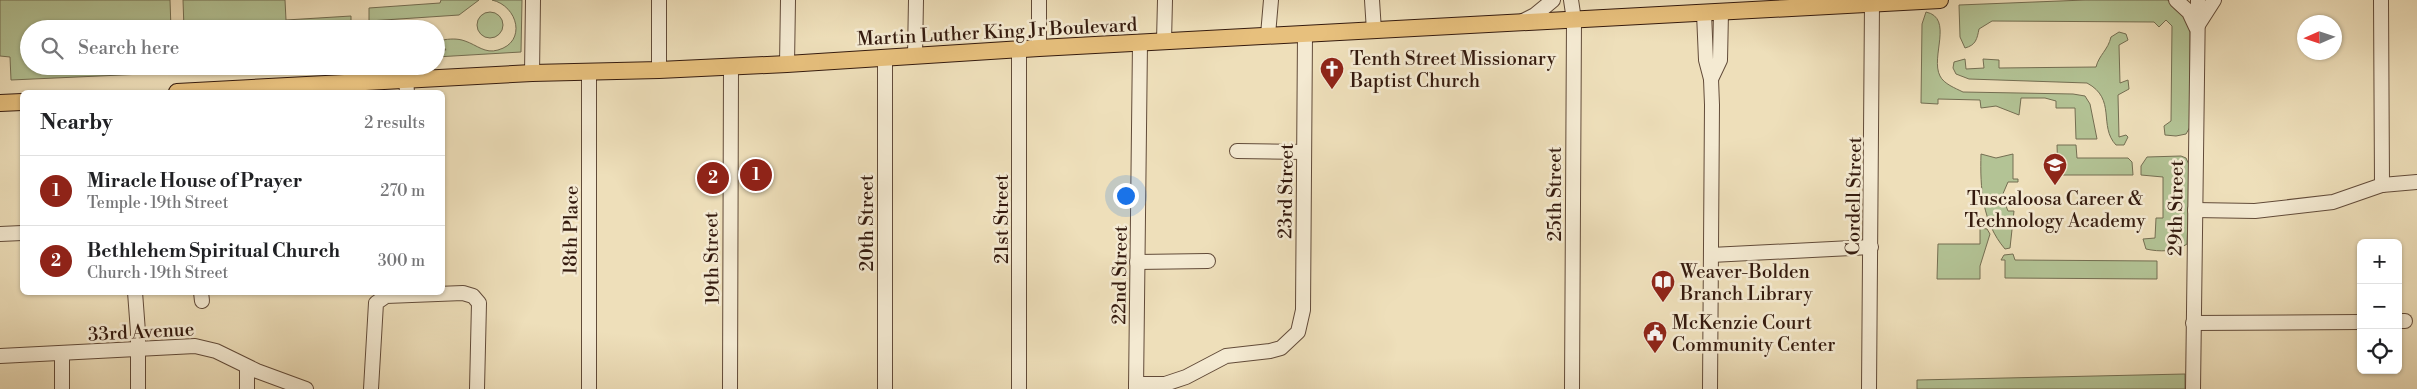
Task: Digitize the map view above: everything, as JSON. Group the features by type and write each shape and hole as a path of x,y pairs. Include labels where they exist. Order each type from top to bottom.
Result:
{"main road":[{"name":"Martin Luther King Jr Boulevard","path":"268,90 406,86 532,73 730,67 1140,42 1940,0"},
{"path":"0,103 20,102"}],"street":[{"path":"532,73 533,0"},
{"path":"658,70 659,0"},
{"path":"787,64 788,0"},
{"path":"915,55 916,0"},
{"path":"1039,48 1040,0"},
{"path":"1164,41 1165,0"},
{"path":"1268,35 1271,0"},
{"path":"1372,0 1374,31"},
{"path":"1519,23 1535,15 1552,0"},
{"name":"25th Street","path":"1571,0 1574,20 1572,389"},
{"path":"2176,0 2188,12 2196,28"},
{"name":"29th Street","path":"2193,389 2196,28 2198,0"},
{"path":"2196,28 2214,0"},
{"path":"2381,0 2382,185"},
{"name":"Cordell Street","path":"1869,389 1872,3"},
{"path":"1710,389 1712,79 1706,60 1713,12"},
{"name":"23rd Street","path":"1136,386 1171,382 1186,377 1226,356 1270,352 1287,344 1298,332 1303,310 1305,34"},
{"name":"22nd Street","path":"1136,386 1140,42"},
{"name":"21st Street","path":"1018,389 1019,50"},
{"name":"20th Street","path":"885,58 885,389"},
{"name":"19th Street","path":"730,67 730,389"},
{"name":"18th Place","path":"589,72 589,389"},
{"path":"1237,151 1304,152"},
{"path":"2195,210 2255,211 2333,202 2382,185 2417,182"},
{"path":"0,234 20,233"},
{"path":"1711,255 1871,247"},
{"path":"1138,262 1208,261"},
{"path":"445,293 463,293 473,296 479,303 476,389"},
{"path":"135,295 138,389"},
{"path":"371,389 376,302 386,296 397,295"},
{"path":"2193,322 2357,322"},
{"name":"33rd Avenue","path":"0,356 206,347 247,367 306,389"},
{"path":"62,354 62,389"},
{"path":"247,367 247,389"}],"green space":[{"path":"0,0 170,0 171,20 20,20 20,75 121,75 11,80 10,57 0,56"},
{"path":"183,0 285,0 286,20 184,20"},
{"path":"441,0 479,0 459,15 369,20 369,8 440,3"},
{"path":"492,0 522,0 521,52 445,56 445,40 462,40 489,51 507,46 513,40 516,24 508,9"},
{"path":"2085,0 2167,0 2180,6 2190,24 2190,127 2186,134 2176,136 2165,135 2164,126 2171,121 2172,26 2166,20 2159,27 2154,22 1992,21 1979,29 1978,36 1969,47 1965,48 1960,37 1959,5"},
{"path":"490,12 499,16 503,25 499,34 490,38 481,34 477,25 481,16"},
{"path":"1926,12 1934,16 1939,22 1938,68 1940,76 1947,84 1963,92 2073,94 2085,96 2090,104 2097,139 2076,139 2075,108 2056,108 2056,101 2045,98 2021,98 2019,115 1996,106 1981,108 1980,100 1938,99 1938,104 1921,103 1922,24"},
{"path":"351,16 351,20 286,20"},
{"path":"2119,32 2126,34 2128,40 2119,45 2120,83 2128,80 2129,89 2118,95 2119,137 2126,135 2128,137 2124,145 2116,145 2111,138 2102,97 2096,89 2087,83 1969,79 1956,74 1953,68 1954,62 1965,59 1966,69 1984,68 1983,59 1999,60 1999,68 2096,67 2111,37"},
{"path":"2057,145 2076,145 2077,158 2128,158 2132,162 2133,175 2058,175"},
{"path":"1981,154 1996,158 2013,154 2013,179 2018,179 2018,182 2008,182 2002,196 2008,211 2014,211 2010,248 2005,249 1997,239 1987,216 1982,192"},
{"path":"2181,156 2186,158 2190,167 2187,244 2178,249 2167,251 2146,249 2143,239 2155,238 2156,218 2163,218 2163,177 2141,175 2141,166 2147,157"},
{"path":"1980,228 1987,229 1990,234 1980,266 1980,279 1937,279 1938,244 1980,244"},
{"path":"2013,254 2015,260 2157,261 2157,279 2005,278 2005,260 2001,260 2004,255"},
{"path":"2185,374 2185,389 1917,389 1917,380"}],"place":[{"name":"Tenth Street Missionary Baptist Church","path":"1332,90"},
{"name":"Miracle House of Prayer","path":"756,175"},
{"name":"Bethlehem Spiritual Church","path":"713,178"},
{"name":"Tuscaloosa Career & Technology Academy","path":"2055,186"},
{"name":"Weaver-Bolden Branch Library","path":"1663,303"},
{"name":"McKenzie Court Community Center","path":"1655,354"}]}
